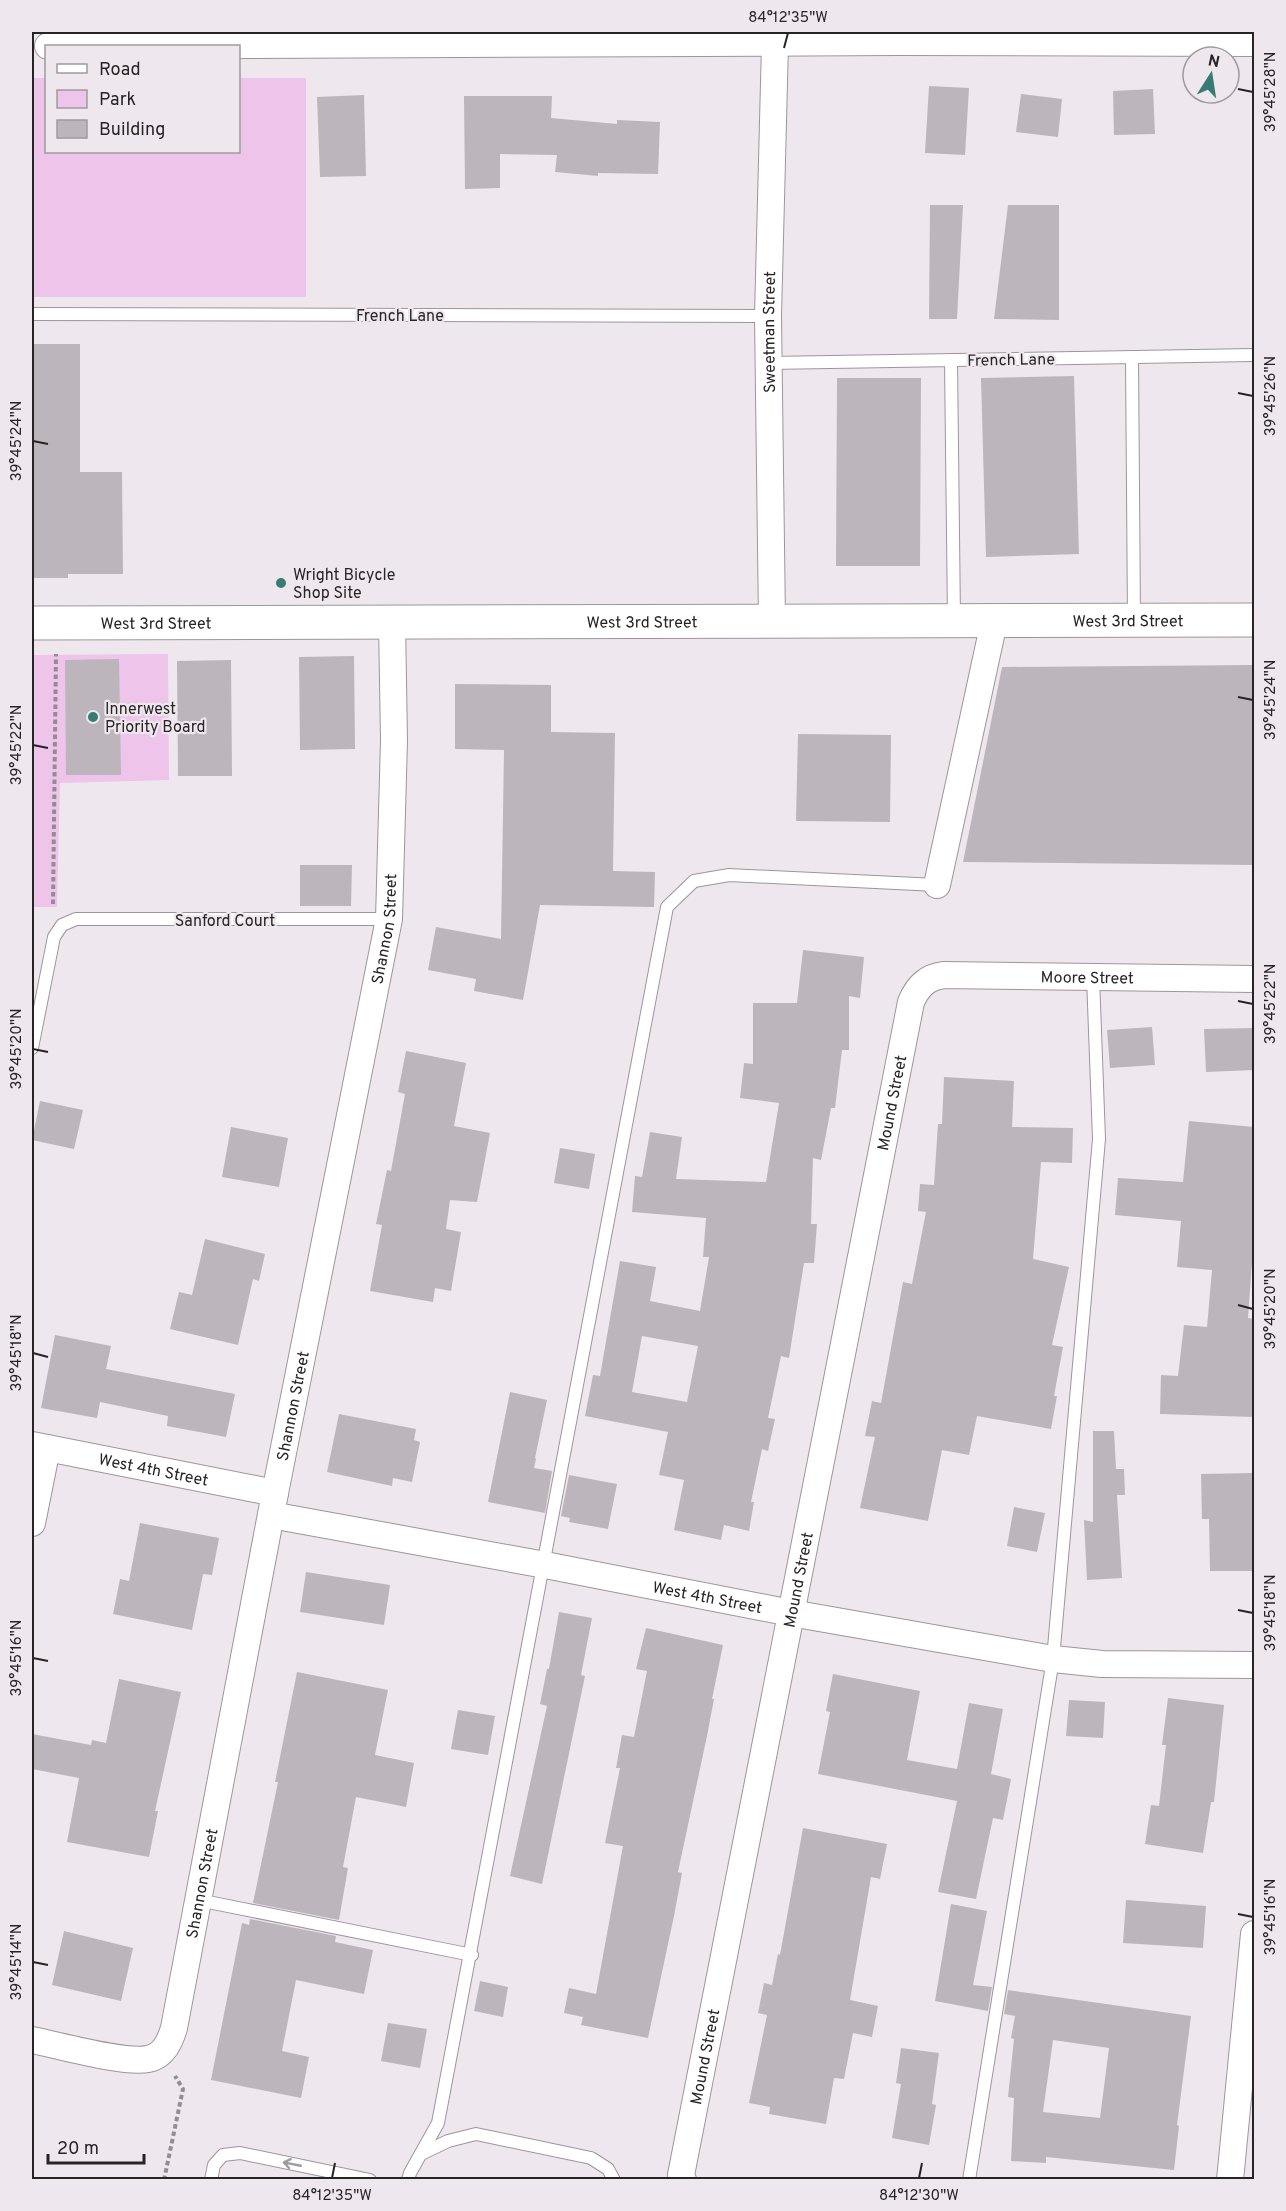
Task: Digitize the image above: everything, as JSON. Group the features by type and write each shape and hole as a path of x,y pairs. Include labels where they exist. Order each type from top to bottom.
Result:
{"main road":[{"name":"West 3rd Street","path":"43,623 1254,620"}],"street":[{"path":"66,45 201,38 775,44 897,37 1254,43"},
{"name":"Sweetman Street","path":"772,622 768,316 775,44"},
{"name":"Shannon Street","path":"162,2052 170,2041 174,2028 273,1504 389,919 394,740 392,622"},
{"path":"937,885 994,622"},
{"name":"Moore Street","path":"922,984 935,976 944,975 1254,979"},
{"name":"Mound Street","path":"682,2180 681,2175 910,1002 916,989 922,984"},
{"path":"32,1523 39,1447"},
{"name":"West 4th Street","path":"39,1447 273,1504 544,1565 791,1612 1053,1659 1102,1664 1254,1665"},
{"path":"1230,2180 1254,1934"},
{"path":"32,2040 129,2060 150,2059 162,2052"}],"lane":[{"name":"French Lane","path":"32,314 768,316"},
{"name":"French Lane","path":"768,363 1254,355"},
{"path":"1132,357 1134,621"},
{"path":"951,360 954,622"},
{"path":"408,2180 438,2123 472,1955 668,907 694,881 729,875 937,885"},
{"name":"Sanford Court","path":"32,1048 54,937 62,925 76,920 389,919"},
{"path":"969,2180 1053,1659 1099,1139 1092,977"},
{"path":"198,1900 472,1955"},
{"path":"421,2154 448,2141 476,2134 591,2158 608,2169 614,2180"},
{"path":"211,2180 214,2165 224,2155 240,2153 370,2180"}],"path":[{"path":"43,623 52,908"},
{"path":"162,2052 183,2090 164,2180"}],"green space":[{"path":"32,78 45,78 45,153 240,153 240,78 306,78 306,297 32,297"},
{"path":"168,654 169,780 60,783 57,907 32,907 32,655"}],"building":[{"path":"929,86 969,88 965,155 925,153"},
{"path":"1153,89 1155,134 1114,135 1113,91"},
{"path":"1021,94 1062,99 1058,137 1016,132"},
{"path":"364,95 366,176 320,177 317,97"},
{"path":"464,96 552,96 551,118 617,124 617,120 660,122 658,174 598,173 598,176 555,172 557,155 500,154 500,188 465,189"},
{"path":"930,205 963,205 957,319 929,319"},
{"path":"1008,205 1059,205 1059,320 994,319"},
{"path":"32,344 80,344 80,472 122,472 123,574 68,574 68,578 32,578"},
{"path":"1074,376 1079,554 986,557 981,378"},
{"path":"837,378 921,378 920,566 836,566"},
{"path":"354,656 355,749 300,750 299,657"},
{"name":"Innerwest Priority Board","path":"119,659 121,775 66,775 65,660"},
{"path":"231,660 232,776 178,776 177,661"},
{"path":"1254,665 1254,865 963,862 1002,667"},
{"path":"455,684 551,685 551,732 615,733 613,871 655,872 654,907 540,905 523,1000 474,991 476,979 428,970 436,927 501,939 504,750 455,749"},
{"path":"798,734 891,735 890,822 796,821"},
{"path":"300,865 352,865 351,906 300,906"},
{"path":"803,950 864,957 860,998 849,996 849,1050 842,1050 835,1108 831,1108 821,1160 813,1158 811,1224 817,1224 814,1263 804,1263 789,1358 781,1356 768,1418 775,1419 768,1451 762,1449 751,1502 754,1502 749,1531 724,1525 721,1540 674,1530 684,1480 659,1475 668,1432 585,1416 593,1375 600,1376 620,1261 656,1267 650,1301 700,1311 709,1257 703,1257 706,1218 632,1212 635,1176 642,1177 650,1132 682,1137 676,1179 766,1182 779,1103 740,1098 744,1063 753,1064 753,1003 797,1003","holes":["642,1336 698,1346 687,1402 632,1392"]},
{"path":"1152,1027 1155,1065 1110,1068 1107,1030"},
{"path":"1254,1028 1254,1070 1206,1072 1204,1029"},
{"path":"406,1051 466,1063 454,1126 490,1133 477,1202 450,1200 446,1229 461,1232 451,1291 435,1288 433,1302 370,1291 382,1225 376,1224 387,1170 391,1171 405,1094 398,1092"},
{"path":"944,1077 1014,1081 1012,1127 1073,1128 1072,1163 1041,1162 1033,1259 1069,1267 1052,1345 1063,1347 1054,1396 1057,1396 1051,1429 977,1416 969,1455 942,1450 928,1521 860,1508 875,1437 865,1436 872,1401 881,1403 903,1282 912,1284 926,1212 918,1211 920,1184 934,1185 938,1124 942,1124"},
{"path":"40,1101 83,1110 74,1149 32,1140"},
{"path":"1189,1121 1254,1127 1252,1235 1254,1235 1248,1318 1254,1319 1254,1417 1160,1414 1161,1375 1178,1376 1184,1325 1207,1327 1212,1270 1177,1267 1181,1221 1115,1215 1118,1178 1183,1182"},
{"path":"231,1127 288,1138 279,1187 222,1177"},
{"path":"560,1148 595,1154 589,1189 554,1183"},
{"path":"205,1239 265,1254 259,1281 253,1279 238,1345 170,1329 179,1292 192,1295"},
{"path":"55,1335 111,1346 106,1369 235,1394 226,1437 167,1426 168,1416 100,1402 97,1418 41,1408"},
{"path":"510,1392 547,1400 534,1468 552,1471 545,1513 488,1502"},
{"path":"339,1414 416,1429 414,1440 420,1442 412,1482 393,1478 392,1486 327,1472"},
{"path":"1093,1431 1114,1431 1116,1469 1124,1469 1125,1495 1117,1495 1122,1578 1087,1580 1084,1520 1093,1522"},
{"path":"1254,1473 1254,1571 1210,1571 1209,1519 1202,1519 1201,1474"},
{"path":"569,1475 617,1484 608,1529 569,1522 570,1518 561,1516"},
{"path":"1014,1507 1045,1513 1037,1552 1007,1546"},
{"path":"140,1523 219,1538 212,1575 203,1574 192,1630 113,1614 120,1579 129,1581"},
{"path":"306,1572 390,1585 384,1625 300,1612"},
{"path":"559,1612 592,1618 581,1675 585,1676 542,1884 510,1876 547,1706 540,1704"},
{"path":"646,1628 723,1645 707,1736 678,1872 682,1873 674,1916 648,2038 581,2025 583,2017 564,2013 569,1988 596,1994 623,1846 605,1843 620,1768 616,1768 622,1735 634,1737 647,1671 636,1669"},
{"path":"297,1672 388,1690 375,1755 414,1763 406,1807 356,1797 343,1867 348,1868 339,1920 253,1903 278,1782 275,1782"},
{"path":"833,1674 920,1691 907,1760 957,1769 969,1703 1003,1709 991,1774 1011,1779 1003,1820 993,1818 976,1899 938,1892 957,1801 818,1774 830,1712 826,1711"},
{"path":"119,1679 181,1692 155,1811 158,1811 149,1857 67,1842 79,1778 32,1769 32,1734 91,1745 92,1740 106,1743"},
{"path":"1168,1698 1224,1705 1214,1802 1211,1802 1203,1853 1145,1844 1151,1805 1159,1806 1166,1745 1162,1745"},
{"path":"1069,1700 1105,1702 1103,1738 1066,1736"},
{"path":"458,1710 495,1716 488,1755 451,1749"},
{"path":"803,1828 887,1844 880,1879 871,1877 850,2000 878,2006 872,2037 853,2033 844,2079 834,2078 826,2124 769,2114 770,2107 749,2103 767,2015 758,2013 764,1983 772,1985 778,1954 780,1955"},
{"path":"1126,1900 1206,1906 1203,1948 1123,1943"},
{"path":"951,1904 987,1911 973,1985 992,1987 988,2011 935,2001"},
{"path":"250,1919 336,1936 335,1942 373,1950 364,1994 296,1980 282,2051 309,2057 301,2098 211,2080 242,1923 249,1925"},
{"path":"64,1931 133,1948 121,2001 52,1985"},
{"path":"480,1981 508,1987 503,2017 474,2011"},
{"path":"1008,1990 1191,2016 1177,2125 1179,2126 1174,2170 1046,2157 1046,2163 1011,2161 1014,2098 1008,2097 1014,2039 1011,2038 1015,2016 1004,2014","holes":["1053,2040 1109,2048 1100,2118 1043,2112"]},
{"path":"388,2023 427,2029 420,2068 381,2061"},
{"path":"901,2048 939,2053 932,2104 936,2105 929,2145 892,2138 901,2084 896,2083"}],"place":[{"name":"Wright Bicycle Shop Site","path":"281,583"},
{"name":"Innerwest Priority Board","path":"93,717"}]}
